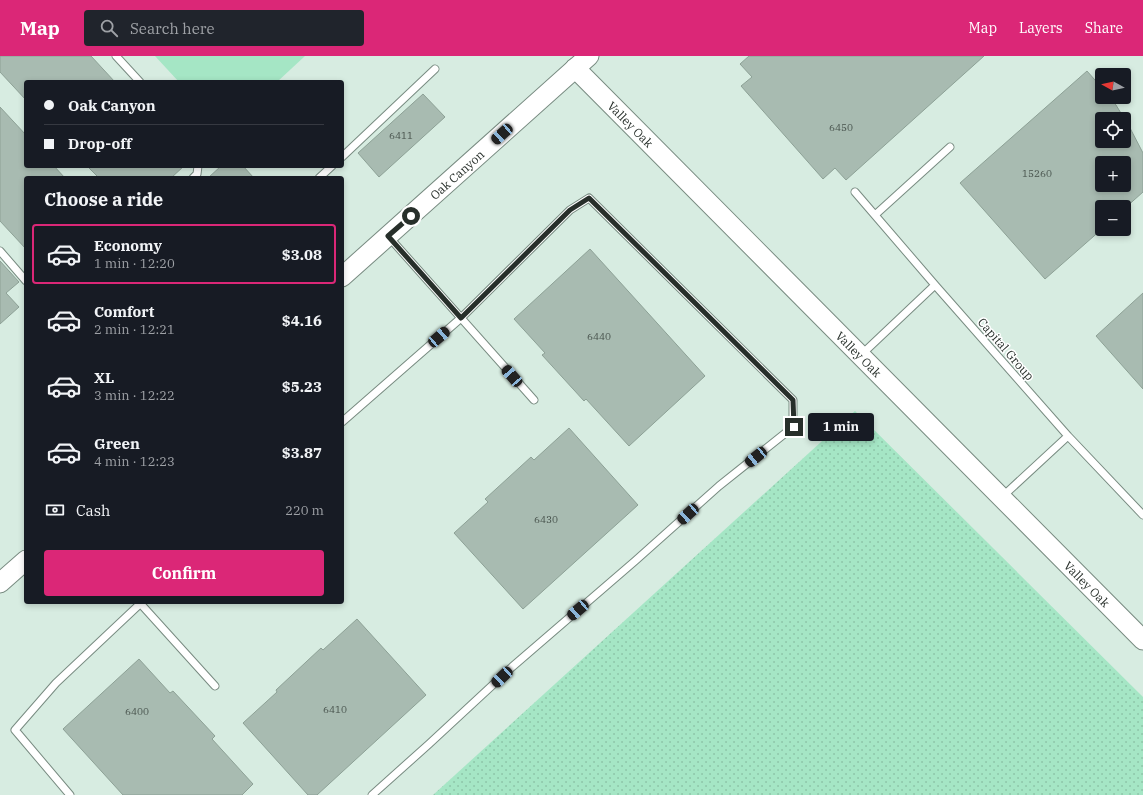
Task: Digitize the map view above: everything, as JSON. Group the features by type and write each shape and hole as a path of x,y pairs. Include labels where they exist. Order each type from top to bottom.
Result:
{"street":[{"name":"Oak Canyon","path":"344,275 582,62"},
{"name":"Valley Oak","path":"582,62 861,356 1143,640"},
{"path":"0,583 24,562"}],"lane":[{"path":"116,56 138,80"},
{"path":"344,155 435,70"},
{"path":"875,215 950,147"},
{"path":"321,176 330,168"},
{"name":"Capital Group","path":"855,192 1068,436 1142,511"},
{"path":"344,420 461,318 570,210 589,198 793,400 794,427 719,486 512,667 372,795"},
{"path":"388,236 534,400"},
{"path":"0,251 24,280"},
{"path":"861,356 935,285"},
{"path":"1001,498 1068,436"},
{"path":"70,795 15,730 56,683 139,604"},
{"path":"141,604 214,686"}],"green space":[{"path":"155,56 305,56 279,80 177,80"},
{"path":"855,411 1143,697 1143,795 433,795"}],"building":[{"path":"0,56 91,56 113,80 24,80 24,98 0,72"},
{"path":"749,56 984,56 846,180 835,168 823,179 741,86 752,77 740,64"},
{"path":"1087,71 1095,80 1095,104 1115,104 1120,112 1095,112 1095,148 1131,148 1131,130 1143,153 1143,192 1131,203 1131,200 1095,200 1095,235 1045,279 960,183"},
{"path":"423,94 445,117 379,177 358,153"},
{"path":"0,107 24,133 24,168 56,168 63,176 24,176 24,247 0,221"},
{"path":"89,168 182,168 173,176 97,176"},
{"path":"219,168 245,168 252,176 210,176"},
{"path":"590,249 705,376 629,446 586,399 584,401 542,355 545,353 514,319"},
{"path":"0,261 19,282 6,293 19,307 0,324"},
{"path":"1143,293 1143,389 1096,336"},
{"path":"569,428 638,505 523,609 454,533 488,502 485,499 531,457 534,460"},
{"path":"357,619 426,695 317,795 308,795 243,723 277,692 276,690 321,648 323,650"},
{"path":"139,659 170,693 173,691 215,736 212,739 253,784 242,795 123,795 63,729"}],"route":[{"path":"411,216 388,236 461,318 570,210 589,198 793,400 794,427"}]}
